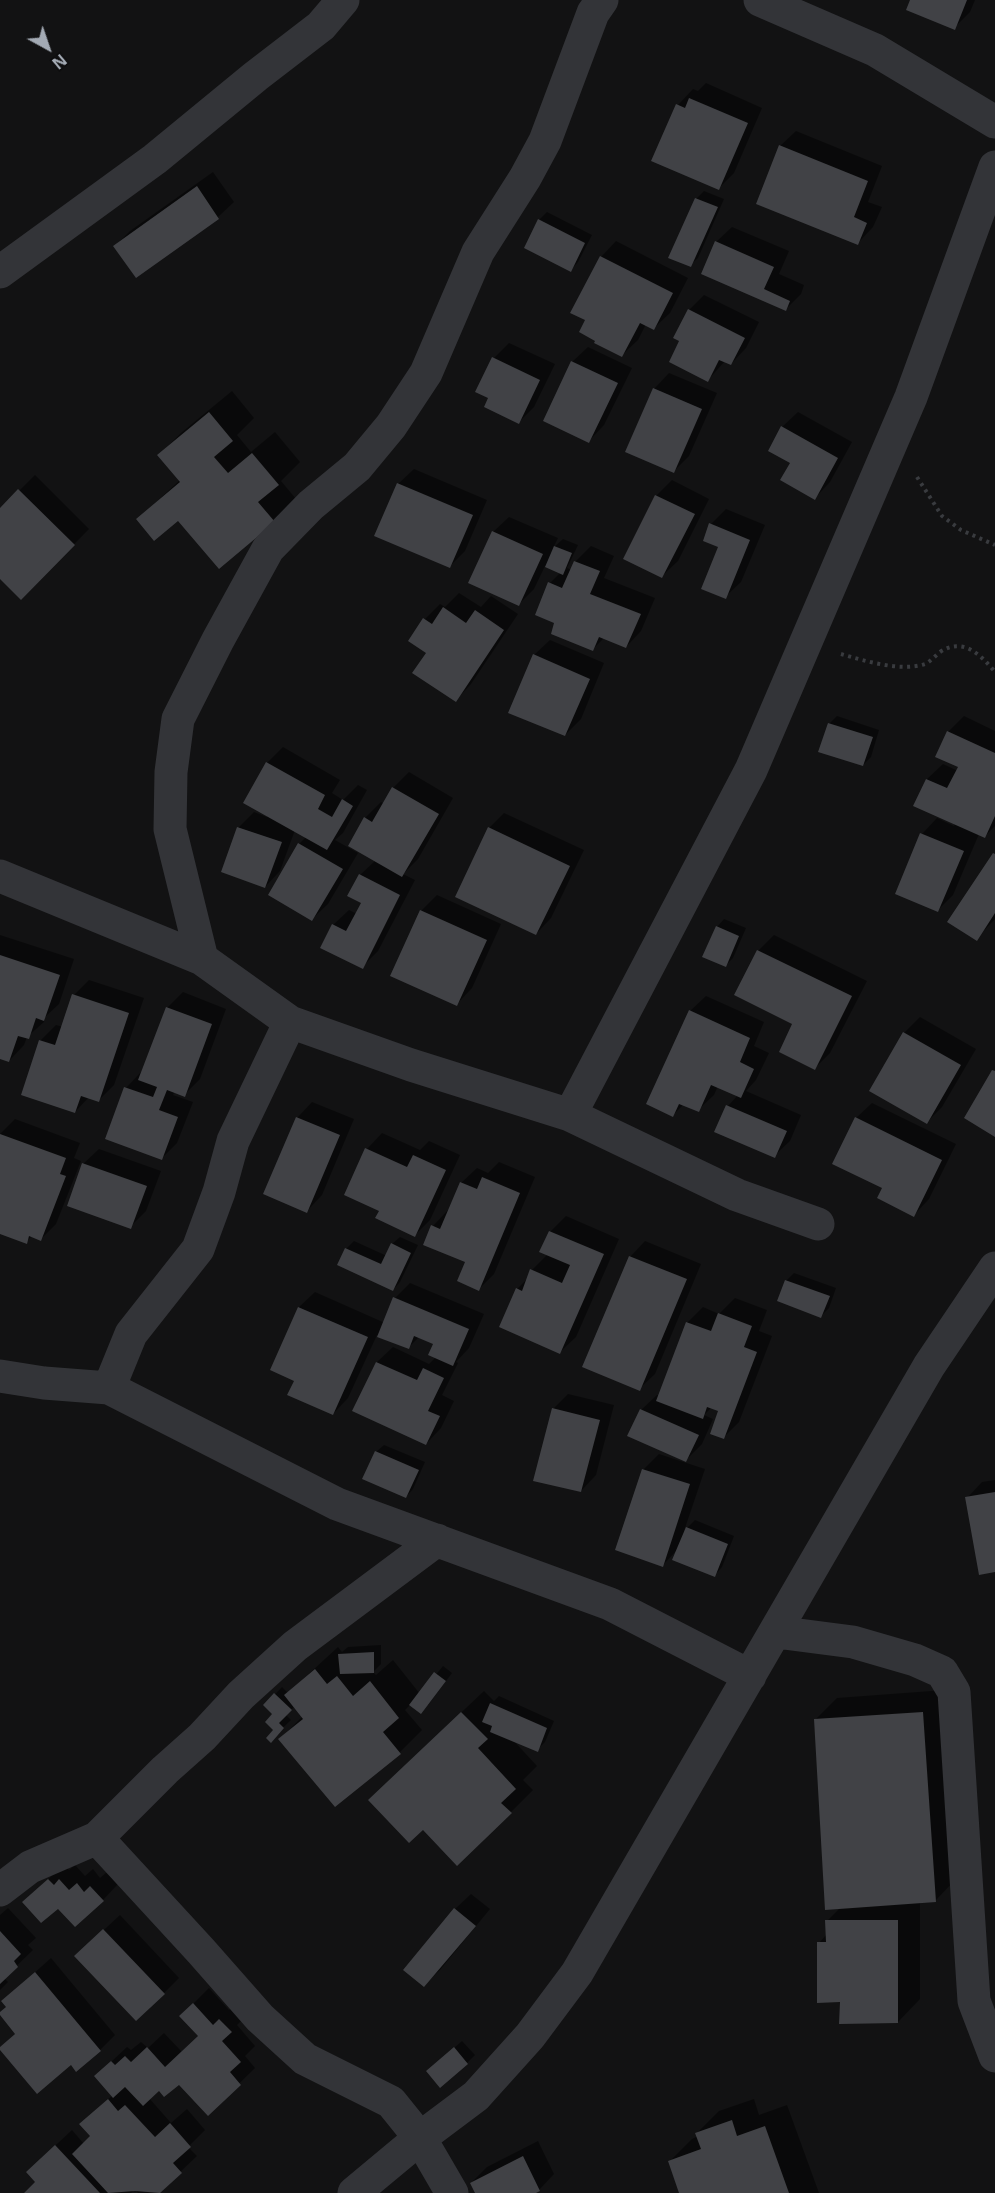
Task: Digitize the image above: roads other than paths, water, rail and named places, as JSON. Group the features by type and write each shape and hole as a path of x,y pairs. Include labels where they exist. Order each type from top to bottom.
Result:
{"street":[{"path":"0,272 155,159 321,26 343,0"},
{"path":"202,959 170,829 171,772 178,719 268,549 311,505 357,466 392,426 426,373 478,252 525,178 545,141 593,13 602,0"},
{"path":"760,0 874,50 995,122"},
{"path":"570,1115 751,770 911,397 995,167"},
{"path":"0,876 202,959 290,1022 411,1065 570,1115 737,1195 818,1224"},
{"path":"109,1388 131,1334 198,1249 219,1192 233,1141 290,1022"},
{"path":"354,2193 420,2138 476,2096 530,2036 577,1973 929,1366 995,1268"},
{"path":"0,1376 44,1383 109,1388 337,1504 610,1604 750,1676"},
{"path":"0,1890 30,1867 97,1838 165,1770 202,1737 241,1695 295,1646 437,1540"},
{"path":"776,1632 854,1642 915,1660 942,1672 954,1692 974,2001 995,2056"},
{"path":"97,1838 260,2018 305,2060 391,2102 420,2138 452,2193"}]}
